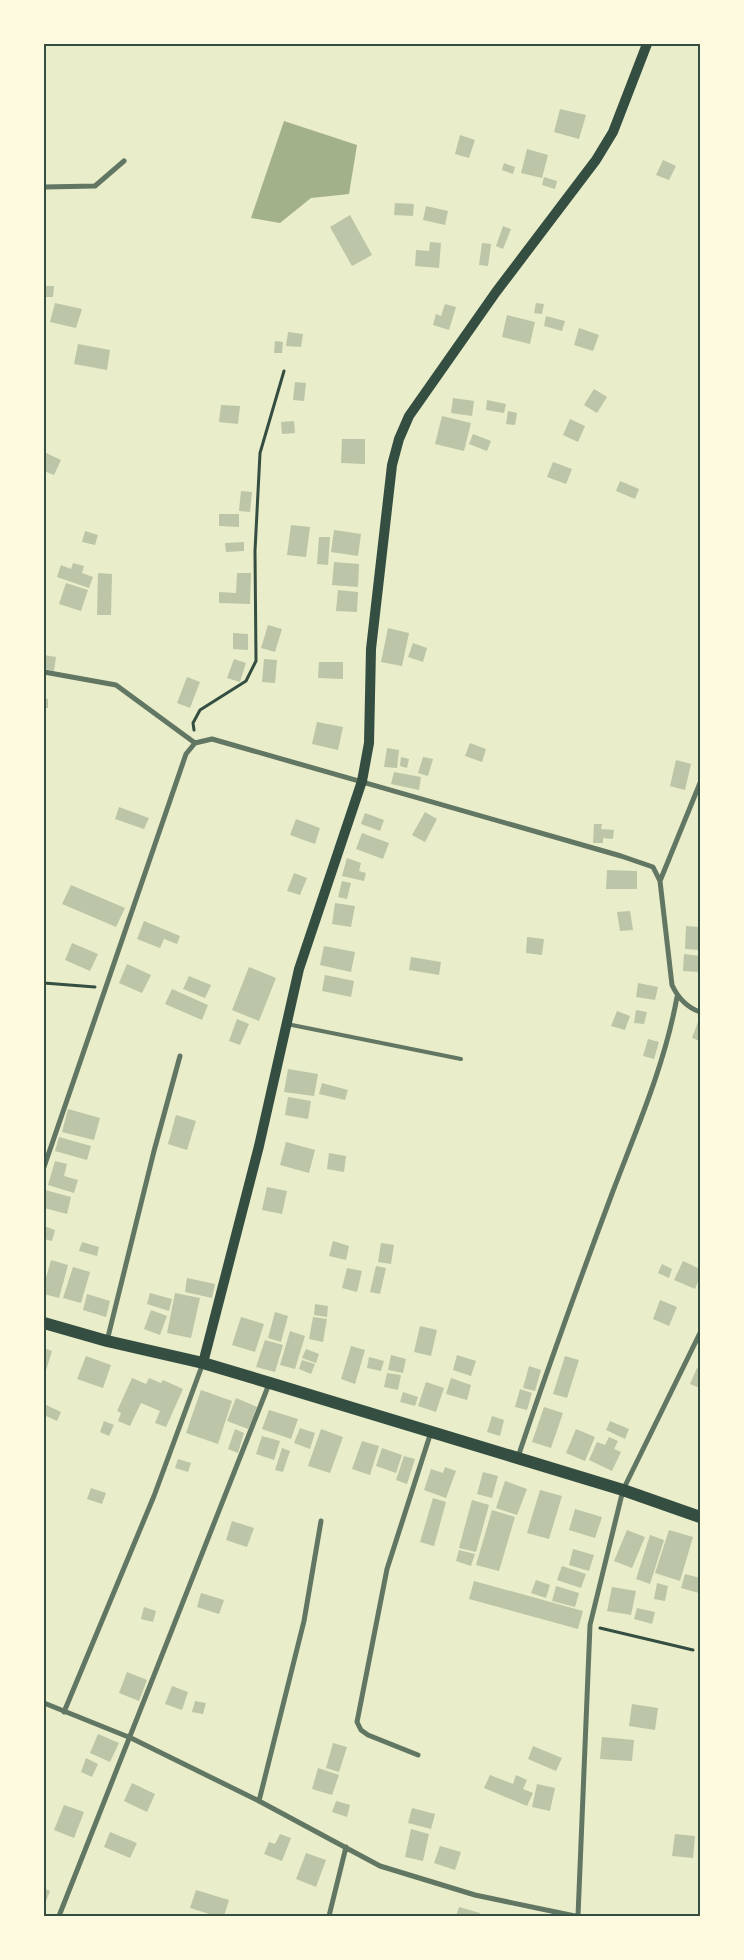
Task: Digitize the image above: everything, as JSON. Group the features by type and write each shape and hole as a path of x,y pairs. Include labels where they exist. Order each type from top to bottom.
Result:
{"highway":[{"path":"44,1323 107,1341 203,1363 623,1490 700,1518"}],"main road":[{"path":"203,1363 259,1146 300,969 362,781 369,743 372,639 392,465 399,439 409,416 491,300 596,160 613,132 647,44"}],"street":[{"path":"44,187 95,186 124,161"},
{"path":"44,672 116,685 194,743"},
{"path":"44,1167 186,754 194,743 212,739 621,856 653,867 660,881 672,985 677,996 692,1009 700,1012"},
{"path":"660,881 700,783"},
{"path":"518,1458 555,1348 653,1086 672,1026 677,996"},
{"path":"107,1341 154,1150 180,1056"},
{"path":"44,1703 131,1738 259,1801 380,1866 466,1892 577,1916 590,1625 623,1490 700,1334"},
{"path":"64,1712 154,1496 203,1363"},
{"path":"59,1916 270,1383"},
{"path":"418,1755 368,1734 361,1730 357,1722 388,1569 431,1431"},
{"path":"259,1801 304,1621 321,1521"},
{"path":"329,1916 346,1847"}],"lane":[{"path":"287,1024 461,1059"}],"path":[{"path":"194,743 193,723 200,710 246,681 256,661 255,551 260,453 284,371"},
{"path":"44,983 106,989"},
{"path":"590,1625 693,1650"}],"shaded area":[{"path":"284,121 357,145 349,194 311,198 280,223 251,218"}],"building":[{"path":"560,109 586,115 579,139 554,132"},
{"path":"460,135 475,140 469,158 455,154"},
{"path":"527,149 548,155 542,178 521,173"},
{"path":"663,160 676,166 669,180 656,175"},
{"path":"504,163 515,167 513,174 502,170"},
{"path":"544,177 557,181 555,189 542,185"},
{"path":"395,203 414,204 413,216 394,215"},
{"path":"426,206 448,211 445,225 423,220"},
{"path":"350,215 372,255 352,266 330,227"},
{"path":"503,226 511,229 503,249 496,246"},
{"path":"430,242 441,243 439,268 415,266 416,250 429,251"},
{"path":"482,243 491,244 488,266 479,265"},
{"path":"44,286 54,286 53,297 44,297"},
{"path":"55,303 82,309 76,328 50,322"},
{"path":"536,303 544,304 542,314 534,313"},
{"path":"445,304 456,307 449,330 433,325 436,314 441,316"},
{"path":"507,315 535,322 530,344 502,337"},
{"path":"546,316 565,321 562,331 544,326"},
{"path":"579,328 599,335 593,351 574,345"},
{"path":"288,332 303,334 301,347 286,346"},
{"path":"275,341 283,342 282,353 274,353"},
{"path":"78,344 110,350 107,370 74,364"},
{"path":"295,382 306,383 304,401 293,400"},
{"path":"594,389 607,397 597,413 584,405"},
{"path":"453,398 474,401 472,416 451,413"},
{"path":"487,400 506,404 504,413 486,410"},
{"path":"221,405 240,406 238,424 219,422"},
{"path":"508,411 517,413 515,425 506,424"},
{"path":"442,416 471,423 464,451 435,444"},
{"path":"570,419 585,426 578,442 563,435"},
{"path":"294,421 295,433 282,434 281,422"},
{"path":"473,434 491,441 487,451 469,444"},
{"path":"342,439 365,439 365,464 341,463"},
{"path":"44,452 61,460 54,475 44,471"},
{"path":"553,462 572,469 566,484 547,477"},
{"path":"620,481 639,489 635,499 616,491"},
{"path":"241,491 252,492 250,512 239,511"},
{"path":"219,514 239,514 239,527 219,526"},
{"path":"291,525 310,527 306,557 287,555"},
{"path":"334,530 361,534 358,556 331,552"},
{"path":"85,531 98,535 95,545 82,542"},
{"path":"319,537 330,537 328,565 317,564"},
{"path":"244,542 244,551 226,552 225,543"},
{"path":"334,562 359,564 358,587 332,585"},
{"path":"73,563 84,566 82,573 93,577 89,588 57,577 61,565 71,569"},
{"path":"98,573 112,574 111,615 97,615"},
{"path":"237,573 251,573 250,604 219,603 219,592 236,593"},
{"path":"66,583 88,590 81,611 59,604"},
{"path":"338,590 358,592 357,612 336,611"},
{"path":"268,625 282,629 275,652 261,648"},
{"path":"388,628 409,633 402,666 381,662"},
{"path":"233,633 248,634 248,650 233,649"},
{"path":"413,643 427,648 423,662 408,657"},
{"path":"44,655 56,657 54,671 44,669"},
{"path":"234,659 246,663 240,682 227,678"},
{"path":"264,659 277,660 275,683 262,682"},
{"path":"319,662 343,662 343,679 318,678"},
{"path":"187,677 200,682 190,708 177,703"},
{"path":"44,698 48,699 48,708 44,708"},
{"path":"317,722 343,727 338,750 312,744"},
{"path":"470,743 486,749 482,762 465,756"},
{"path":"387,748 399,750 397,768 384,767"},
{"path":"401,757 409,759 407,768 400,766"},
{"path":"423,757 433,759 428,776 418,773"},
{"path":"676,760 691,764 685,790 670,786"},
{"path":"394,772 421,777 419,790 391,784"},
{"path":"119,807 149,818 144,829 115,819"},
{"path":"425,812 437,819 425,842 412,835"},
{"path":"365,813 384,820 380,831 361,824"},
{"path":"296,819 320,828 315,844 290,835"},
{"path":"594,824 602,824 601,829 614,830 613,839 603,838 603,843 593,843"},
{"path":"362,833 389,843 383,859 356,849"},
{"path":"347,858 361,863 359,871 366,873 364,881 342,876"},
{"path":"607,870 637,871 637,889 606,889"},
{"path":"294,873 307,878 300,895 287,891"},
{"path":"342,881 351,883 347,899 338,897"},
{"path":"71,885 125,908 116,927 62,904"},
{"path":"335,903 355,906 351,927 332,924"},
{"path":"630,911 633,930 620,931 617,912"},
{"path":"144,921 180,936 177,944 164,939 160,948 137,939"},
{"path":"686,926 700,927 700,950 685,949"},
{"path":"527,937 544,939 542,955 526,953"},
{"path":"72,943 98,954 90,971 65,960"},
{"path":"324,946 355,952 351,972 320,965"},
{"path":"684,954 700,956 700,972 683,971"},
{"path":"411,957 441,962 439,975 409,970"},
{"path":"127,964 151,975 142,993 119,983"},
{"path":"249,967 276,978 259,1021 232,1010"},
{"path":"325,975 354,981 351,997 322,991"},
{"path":"189,976 211,985 205,998 183,989"},
{"path":"638,983 658,987 655,1000 636,997"},
{"path":"172,989 208,1005 202,1020 165,1004"},
{"path":"636,1010 647,1012 644,1024 634,1023"},
{"path":"617,1011 630,1016 625,1030 611,1026"},
{"path":"237,1019 249,1024 240,1045 229,1041"},
{"path":"700,1020 700,1041 692,1038"},
{"path":"648,1039 659,1042 654,1059 643,1056"},
{"path":"288,1069 318,1074 314,1096 284,1092"},
{"path":"322,1083 348,1090 345,1100 319,1094"},
{"path":"288,1097 311,1101 308,1119 285,1115"},
{"path":"68,1109 100,1118 94,1140 62,1132"},
{"path":"176,1115 196,1121 187,1150 168,1144"},
{"path":"59,1137 91,1146 87,1160 55,1151"},
{"path":"286,1142 315,1150 309,1173 280,1165"},
{"path":"329,1153 346,1156 344,1172 327,1169"},
{"path":"55,1161 67,1164 64,1176 78,1180 74,1193 48,1185"},
{"path":"267,1187 287,1191 282,1214 262,1210"},
{"path":"45,1190 71,1197 67,1214 44,1208"},
{"path":"44,1226 55,1230 52,1241 44,1239"},
{"path":"333,1241 349,1246 346,1260 329,1256"},
{"path":"82,1242 99,1247 97,1256 79,1251"},
{"path":"381,1243 394,1245 391,1264 378,1262"},
{"path":"51,1260 68,1265 59,1298 44,1294 44,1285"},
{"path":"683,1261 700,1269 700,1277 695,1289 674,1280"},
{"path":"662,1264 672,1269 669,1278 658,1273"},
{"path":"376,1266 386,1268 380,1294 370,1292"},
{"path":"73,1267 90,1272 81,1303 63,1298"},
{"path":"347,1268 362,1271 357,1292 342,1288"},
{"path":"187,1278 215,1284 212,1298 185,1292"},
{"path":"150,1293 172,1299 169,1311 147,1304"},
{"path":"175,1293 200,1298 191,1338 167,1333"},
{"path":"87,1294 110,1301 106,1317 83,1310"},
{"path":"660,1300 677,1307 669,1326 653,1319"},
{"path":"315,1304 328,1306 327,1317 314,1315"},
{"path":"151,1310 167,1316 160,1335 144,1329"},
{"path":"275,1312 288,1316 281,1342 268,1338"},
{"path":"241,1317 264,1324 255,1352 232,1345"},
{"path":"313,1317 327,1319 323,1342 309,1339"},
{"path":"420,1326 437,1330 431,1356 414,1352"},
{"path":"290,1331 305,1336 295,1369 280,1365"},
{"path":"265,1340 283,1345 275,1372 256,1367"},
{"path":"351,1346 365,1350 355,1384 341,1379"},
{"path":"44,1348 52,1351 44,1377"},
{"path":"306,1349 319,1354 316,1363 302,1358"},
{"path":"391,1355 406,1359 403,1373 388,1370"},
{"path":"457,1355 476,1361 471,1376 453,1370"},
{"path":"86,1356 111,1365 103,1388 77,1379"},
{"path":"565,1356 579,1360 567,1398 553,1394"},
{"path":"369,1357 384,1361 381,1371 367,1368"},
{"path":"302,1360 315,1364 311,1374 299,1369"},
{"path":"529,1366 541,1370 535,1391 523,1388"},
{"path":"697,1368 700,1370 700,1388 690,1384"},
{"path":"387,1373 401,1375 398,1390 384,1387"},
{"path":"132,1378 146,1384 149,1378 161,1383 163,1380 183,1389 166,1427 155,1423 160,1411 141,1403 130,1426 118,1421 121,1413 117,1411"},
{"path":"451,1378 471,1385 467,1400 446,1394"},
{"path":"426,1382 444,1388 436,1412 418,1406"},
{"path":"520,1389 532,1393 527,1410 515,1407"},
{"path":"201,1390 232,1401 218,1444 186,1433"},
{"path":"403,1392 418,1397 415,1406 400,1402"},
{"path":"236,1398 257,1407 248,1429 227,1421"},
{"path":"44,1404 61,1412 57,1421 44,1415"},
{"path":"544,1407 563,1413 551,1448 532,1442"},
{"path":"269,1410 298,1419 291,1439 262,1429"},
{"path":"492,1416 504,1420 500,1436 487,1432"},
{"path":"104,1421 114,1425 109,1436 100,1432"},
{"path":"610,1421 629,1429 625,1439 606,1430"},
{"path":"300,1428 315,1433 310,1449 294,1443"},
{"path":"235,1429 244,1433 238,1453 228,1449"},
{"path":"321,1429 343,1437 330,1473 308,1466"},
{"path":"576,1429 595,1437 585,1461 566,1453"},
{"path":"262,1436 280,1441 274,1460 256,1454"},
{"path":"609,1437 618,1441 614,1449 621,1452 612,1471 589,1460 597,1442 605,1445"},
{"path":"362,1441 379,1446 370,1475 352,1469"},
{"path":"282,1448 290,1451 283,1472 275,1470"},
{"path":"382,1448 402,1455 396,1473 376,1466"},
{"path":"404,1456 415,1459 407,1484 396,1480"},
{"path":"178,1459 191,1463 188,1472 175,1468"},
{"path":"445,1467 456,1471 446,1498 424,1490 431,1469 443,1473"},
{"path":"483,1472 498,1476 492,1498 477,1494"},
{"path":"505,1481 527,1489 517,1515 496,1508"},
{"path":"91,1488 106,1493 102,1504 87,1499"},
{"path":"540,1490 562,1496 549,1539 527,1533"},
{"path":"433,1498 446,1502 434,1546 420,1542"},
{"path":"472,1500 489,1505 476,1552 459,1548"},
{"path":"575,1509 602,1517 595,1538 569,1530"},
{"path":"492,1510 515,1517 499,1571 476,1565"},
{"path":"232,1521 254,1528 247,1547 226,1540"},
{"path":"627,1530 645,1537 632,1568 614,1561"},
{"path":"669,1530 693,1537 680,1581 655,1573"},
{"path":"650,1535 664,1540 650,1584 636,1579"},
{"path":"573,1549 594,1555 589,1571 569,1565"},
{"path":"459,1550 475,1554 471,1566 456,1561"},
{"path":"562,1566 586,1574 581,1588 557,1580"},
{"path":"685,1574 700,1578 699,1593 681,1588"},
{"path":"536,1580 550,1585 546,1598 531,1593"},
{"path":"474,1581 583,1611 578,1629 469,1599"},
{"path":"657,1583 668,1586 665,1601 654,1599"},
{"path":"556,1586 579,1593 575,1607 552,1601"},
{"path":"612,1587 636,1591 631,1615 607,1611"},
{"path":"201,1593 224,1600 219,1614 197,1607"},
{"path":"144,1607 156,1611 153,1622 141,1619"},
{"path":"637,1608 655,1612 652,1624 634,1619"},
{"path":"127,1672 147,1680 139,1701 119,1693"},
{"path":"172,1686 188,1692 182,1710 165,1704"},
{"path":"195,1701 206,1703 203,1714 192,1712"},
{"path":"632,1704 658,1708 655,1730 629,1726"},
{"path":"98,1734 119,1743 110,1762 90,1753"},
{"path":"602,1737 634,1740 632,1761 600,1759"},
{"path":"333,1743 347,1747 339,1772 326,1768"},
{"path":"533,1746 562,1758 556,1771 528,1759"},
{"path":"86,1758 98,1764 92,1777 81,1772"},
{"path":"318,1768 339,1775 332,1795 312,1789"},
{"path":"490,1775 513,1784 516,1775 527,1780 523,1789 533,1793 527,1806 484,1788"},
{"path":"132,1783 155,1794 147,1812 124,1801"},
{"path":"537,1784 555,1788 550,1811 532,1807"},
{"path":"336,1801 350,1805 347,1817 332,1812"},
{"path":"64,1805 84,1812 74,1838 54,1830"},
{"path":"412,1808 435,1814 431,1829 408,1823"},
{"path":"411,1829 429,1834 423,1861 405,1857"},
{"path":"110,1832 137,1843 130,1858 104,1847"},
{"path":"280,1834 291,1838 282,1861 264,1854 269,1842 275,1844"},
{"path":"675,1834 695,1836 693,1858 672,1856"},
{"path":"440,1846 461,1852 455,1870 434,1863"},
{"path":"306,1853 326,1860 316,1887 296,1879"},
{"path":"44,1888 50,1891 44,1906"},
{"path":"196,1890 229,1900 224,1916 216,1916 190,1908"},
{"path":"459,1907 480,1913 479,1916 456,1916"}]}
